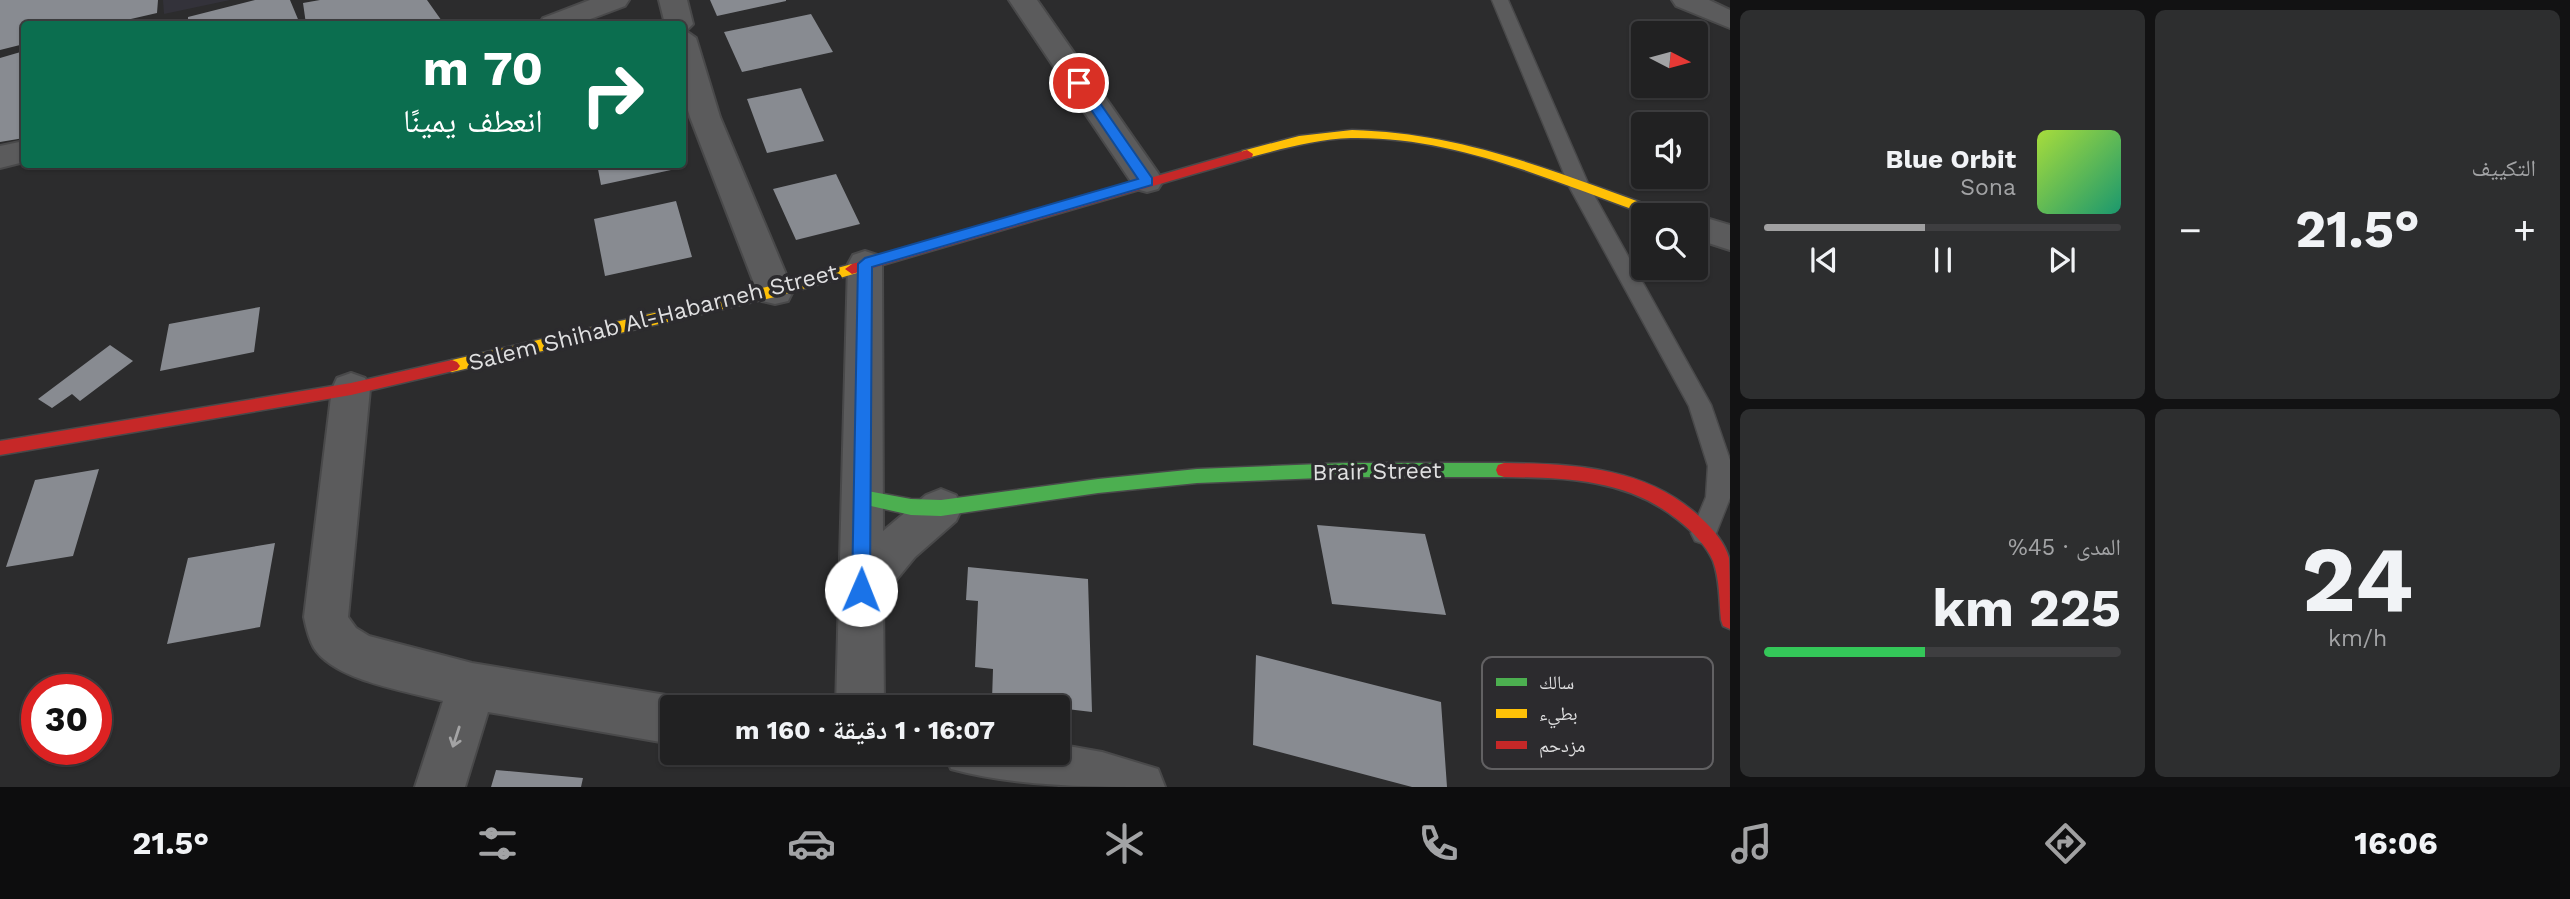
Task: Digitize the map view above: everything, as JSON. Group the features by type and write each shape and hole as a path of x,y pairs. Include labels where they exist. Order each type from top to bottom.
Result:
{"street":[{"path":"561,21 615,0"},
{"path":"673,0 678,21"},
{"path":"1686,0 1730,20"},
{"path":"1036,4 1147,181"},
{"path":"686,51 705,117 775,291"},
{"name":"Salem Shihab Al-Habarneh Street","path":"0,448 351,390 775,291 1285,143 1355,133 1418,139 1474,152 1631,205"},
{"path":"0,157 21,153"},
{"path":"1708,231 1730,238"},
{"path":"860,695 865,264"},
{"path":"351,390 326,617 330,632 340,644 360,656 472,686 660,718"},
{"name":"Brair Street","path":"862,497 901,505 941,508 1103,485 1201,477 1392,470 1531,471 1601,475 1637,485 1673,505 1704,533 1720,557 1727,582 1730,620"},
{"path":"861,590 900,543 941,508"},
{"path":"440,787 472,686"},
{"path":"1040,765 1140,787"}],"lane":[{"path":"1500,0 1580,188 1695,396 1712,435 1720,466 1718,497 1704,533"}],"shaded area":[{"path":"163,0 230,0 164,14"}],"building":[{"path":"0,0 158,0 157,13 122,21 21,21 21,45 0,50"},
{"path":"255,0 290,0 299,21 188,21 188,17"},
{"path":"320,0 427,0 442,21 306,21 303,3"},
{"path":"710,0 786,0 786,1 717,16"},
{"path":"811,14 833,52 742,72 724,32"},
{"path":"21,52 21,138 0,142 0,58"},
{"path":"801,88 824,141 767,153 747,99"},
{"path":"598,168 680,168 601,185"},
{"path":"836,174 860,224 796,240 773,189"},
{"path":"676,201 692,257 605,276 594,219"},
{"path":"260,307 254,352 160,371 169,324"},
{"path":"110,345 133,361 80,401 72,394 52,408 38,399"},
{"path":"99,469 73,556 6,567 35,480"},
{"path":"1317,525 1425,534 1446,615 1332,604"},
{"path":"275,543 260,627 167,644 188,558"},
{"path":"968,567 1088,579 1092,712 1070,709 1070,695 992,695 993,669 975,667 978,601 966,600"},
{"path":"1256,655 1441,702 1447,787 1412,787 1253,745"},
{"path":"496,770 583,778 581,787 491,787"}],"traffic: fast":[{"path":"862,497 911,507 941,508 1098,486 1197,476 1347,470 1504,470"}],"traffic: slow":[{"path":"1247,154 1326,136 1392,135 1471,149 1631,204"},
{"path":"452,366 775,291 852,269"}],"traffic: jam":[{"path":"852,269 1247,154"},
{"path":"0,448 351,389 452,366"},
{"path":"1504,470 1603,476 1626,482 1670,503 1700,528 1713,544 1726,576 1730,620"}],"route":[{"path":"861,590 865,264 1147,181 1079,83"}]}
